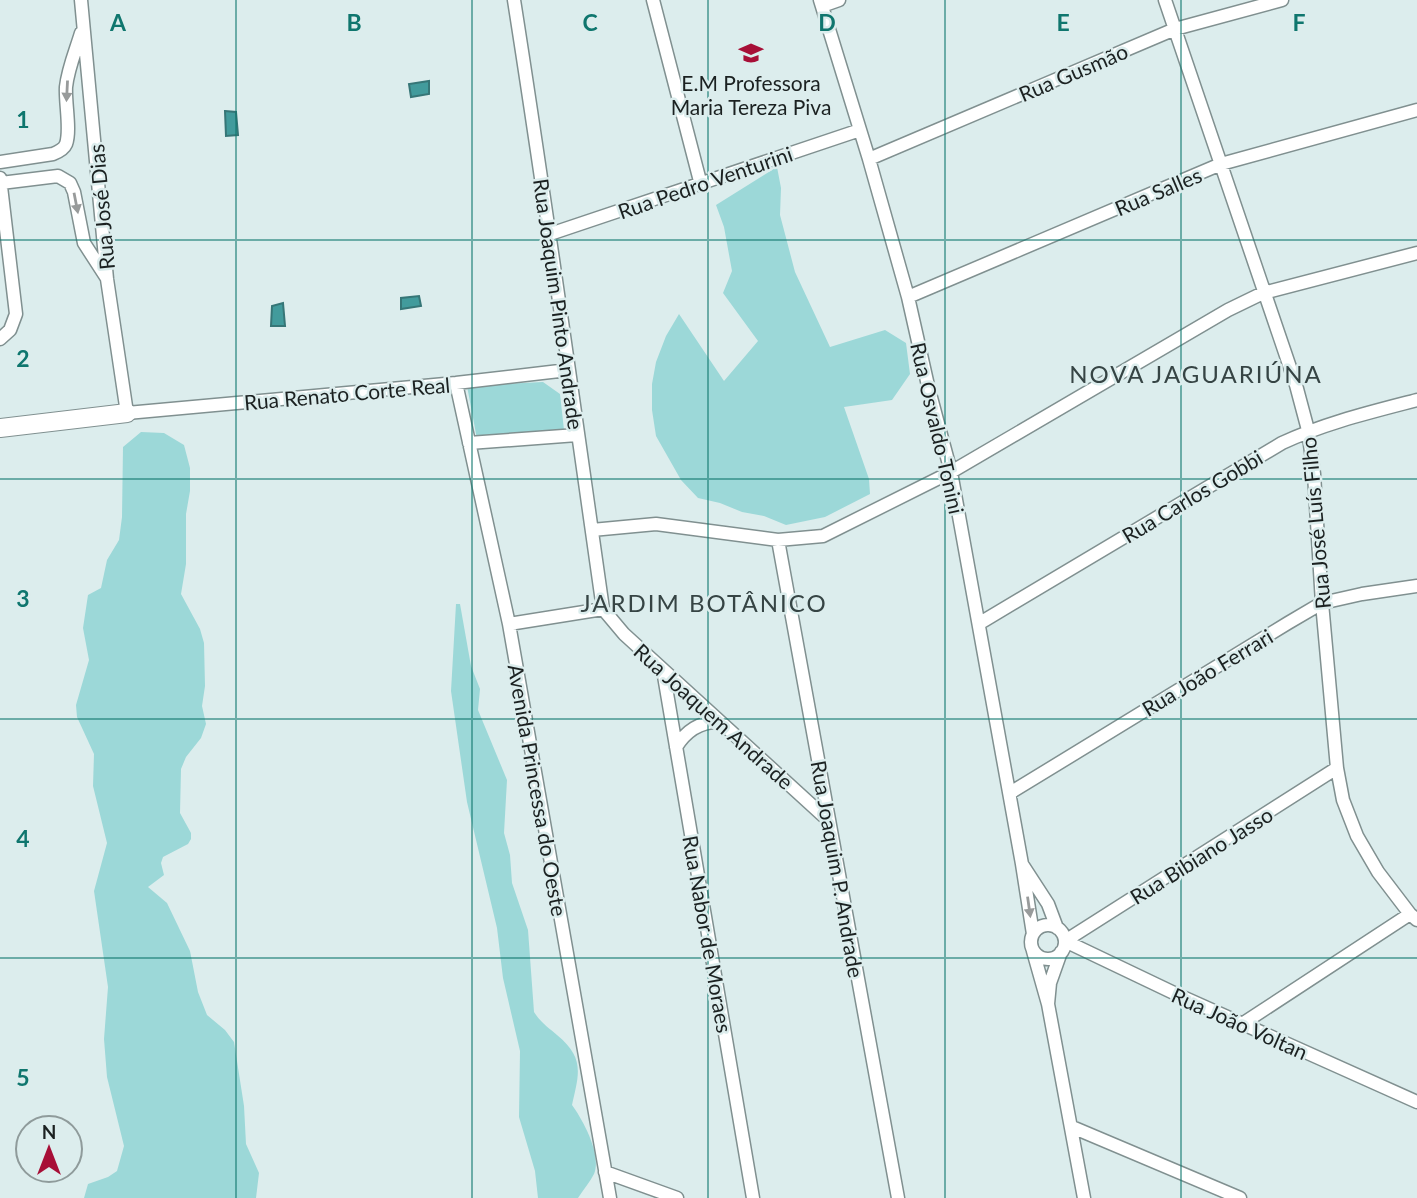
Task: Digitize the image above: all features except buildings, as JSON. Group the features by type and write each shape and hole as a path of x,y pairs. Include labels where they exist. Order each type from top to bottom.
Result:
{"street":[{"name":"Rua José Dias","path":"81,0 107,279 127,413"},
{"name":"Rua Joaquim Pinto Andrade","path":"514,0 603,609"},
{"path":"653,0 701,185"},
{"path":"821,3 839,0"},
{"name":"Rua José Luís Filho","path":"1165,0 1296,385 1308,430 1314,474 1337,768 1343,800 1357,836 1378,872 1413,917"},
{"name":"Rua Gusmão","path":"869,159 1175,29 1282,0"},
{"name":"Rua Osvaldo Tonini","path":"821,3 908,297 951,472 1022,864 1033,934 1031,946 1048,1004 1084,1198"},
{"path":"0,162 53,154 66,144 67,81 84,26"},
{"name":"Rua Salles","path":"908,297 1221,164 1417,110"},
{"name":"Rua Pedro Venturini","path":"550,234 860,130"},
{"path":"1,183 58,176 70,183 83,243 107,279"},
{"path":"0,178 16,314 10,330 0,339"},
{"path":"592,530 656,524 778,540 823,536 951,472 1228,310 1264,293 1417,253"},
{"name":"Rua Renato Corte Real","path":"127,413 568,370"},
{"name":"Avenida Princessa do Oeste","path":"456,383 509,624 610,1198"},
{"name":"Rua Carlos Gobbi","path":"979,623 1282,443 1308,430 1417,400"},
{"path":"0,428 127,413"},
{"path":"469,443 577,435"},
{"name":"Rua Joaquim P. Andrade","path":"778,540 898,1198"},
{"name":"Rua João Ferrari","path":"1010,793 1322,603 1417,586"},
{"path":"509,624 603,609"},
{"name":"Rua Joaquem Andrade","path":"603,609 624,634 829,821"},
{"name":"Rua Nabor de Moraes","path":"663,670 753,1198"},
{"path":"676,747 683,736 698,725 709,721 720,722"},
{"name":"Rua Bibiano Jasso","path":"1063,946 1337,768"},
{"name":"Rua Osvaldo Tonini","path":"1022,864 1048,904 1061,932 1063,946 1050,983 1048,1004"},
{"path":"1242,1024 1413,917"},
{"path":"1033,934 1046,925 1057,928"},
{"path":"1034,951 1048,959 1053,958 1063,946"},
{"name":"Rua João Voltan","path":"1063,946 1417,1102"},
{"path":"1072,1127 1240,1198"},
{"path":"605,1172 677,1198"}],"shaded area":[{"path":"429,81 429,94 411,97 409,84"},
{"path":"225,111 236,112 238,135 226,136"},
{"path":"777,167 781,188 780,215 795,272 830,347 885,330 906,343 910,374 892,400 844,407 869,479 870,494 825,517 786,525 764,516 698,498 681,480 656,436 652,410 652,384 656,362 666,336 679,314 724,381 758,341 723,293 732,271 724,227 716,205"},
{"path":"419,296 421,306 401,309 401,298"},
{"path":"283,303 285,326 271,326 272,306"},
{"path":"543,382 560,394 564,430 477,439 467,386"},
{"path":"141,432 164,433 184,445 190,468 186,564 181,594 200,629 204,643 205,686 202,706 206,724 201,738 186,757 181,769 180,813 191,833 191,839 188,844 163,857 161,863 164,875 148,887 167,903 190,951 198,992 207,1015 225,1030 234,1042 244,1106 246,1144 259,1173 256,1198 84,1198 88,1184 117,1171 124,1146 107,1077 104,1039 108,987 94,891 107,843 93,786 94,754 77,717 76,705 89,660 83,628 88,595 101,588 107,560 119,540 123,447"},
{"path":"456,604 460,604 471,666 480,689 478,710 507,780 504,833 510,855 512,883 528,930 534,1012 566,1043 578,1067 572,1105 590,1138 596,1166 594,1174 578,1198 538,1198 535,1171 519,1117 520,1051 503,978 497,928 467,802 451,691"}],"place":[{"name":"E.M Professora Maria Tereza Piva","path":"751,53"}],"district":[{"name":"NOVA JAGUARIÚNA","path":"1196,373"},
{"name":"JARDIM BOTÂNICO","path":"704,602"}]}
